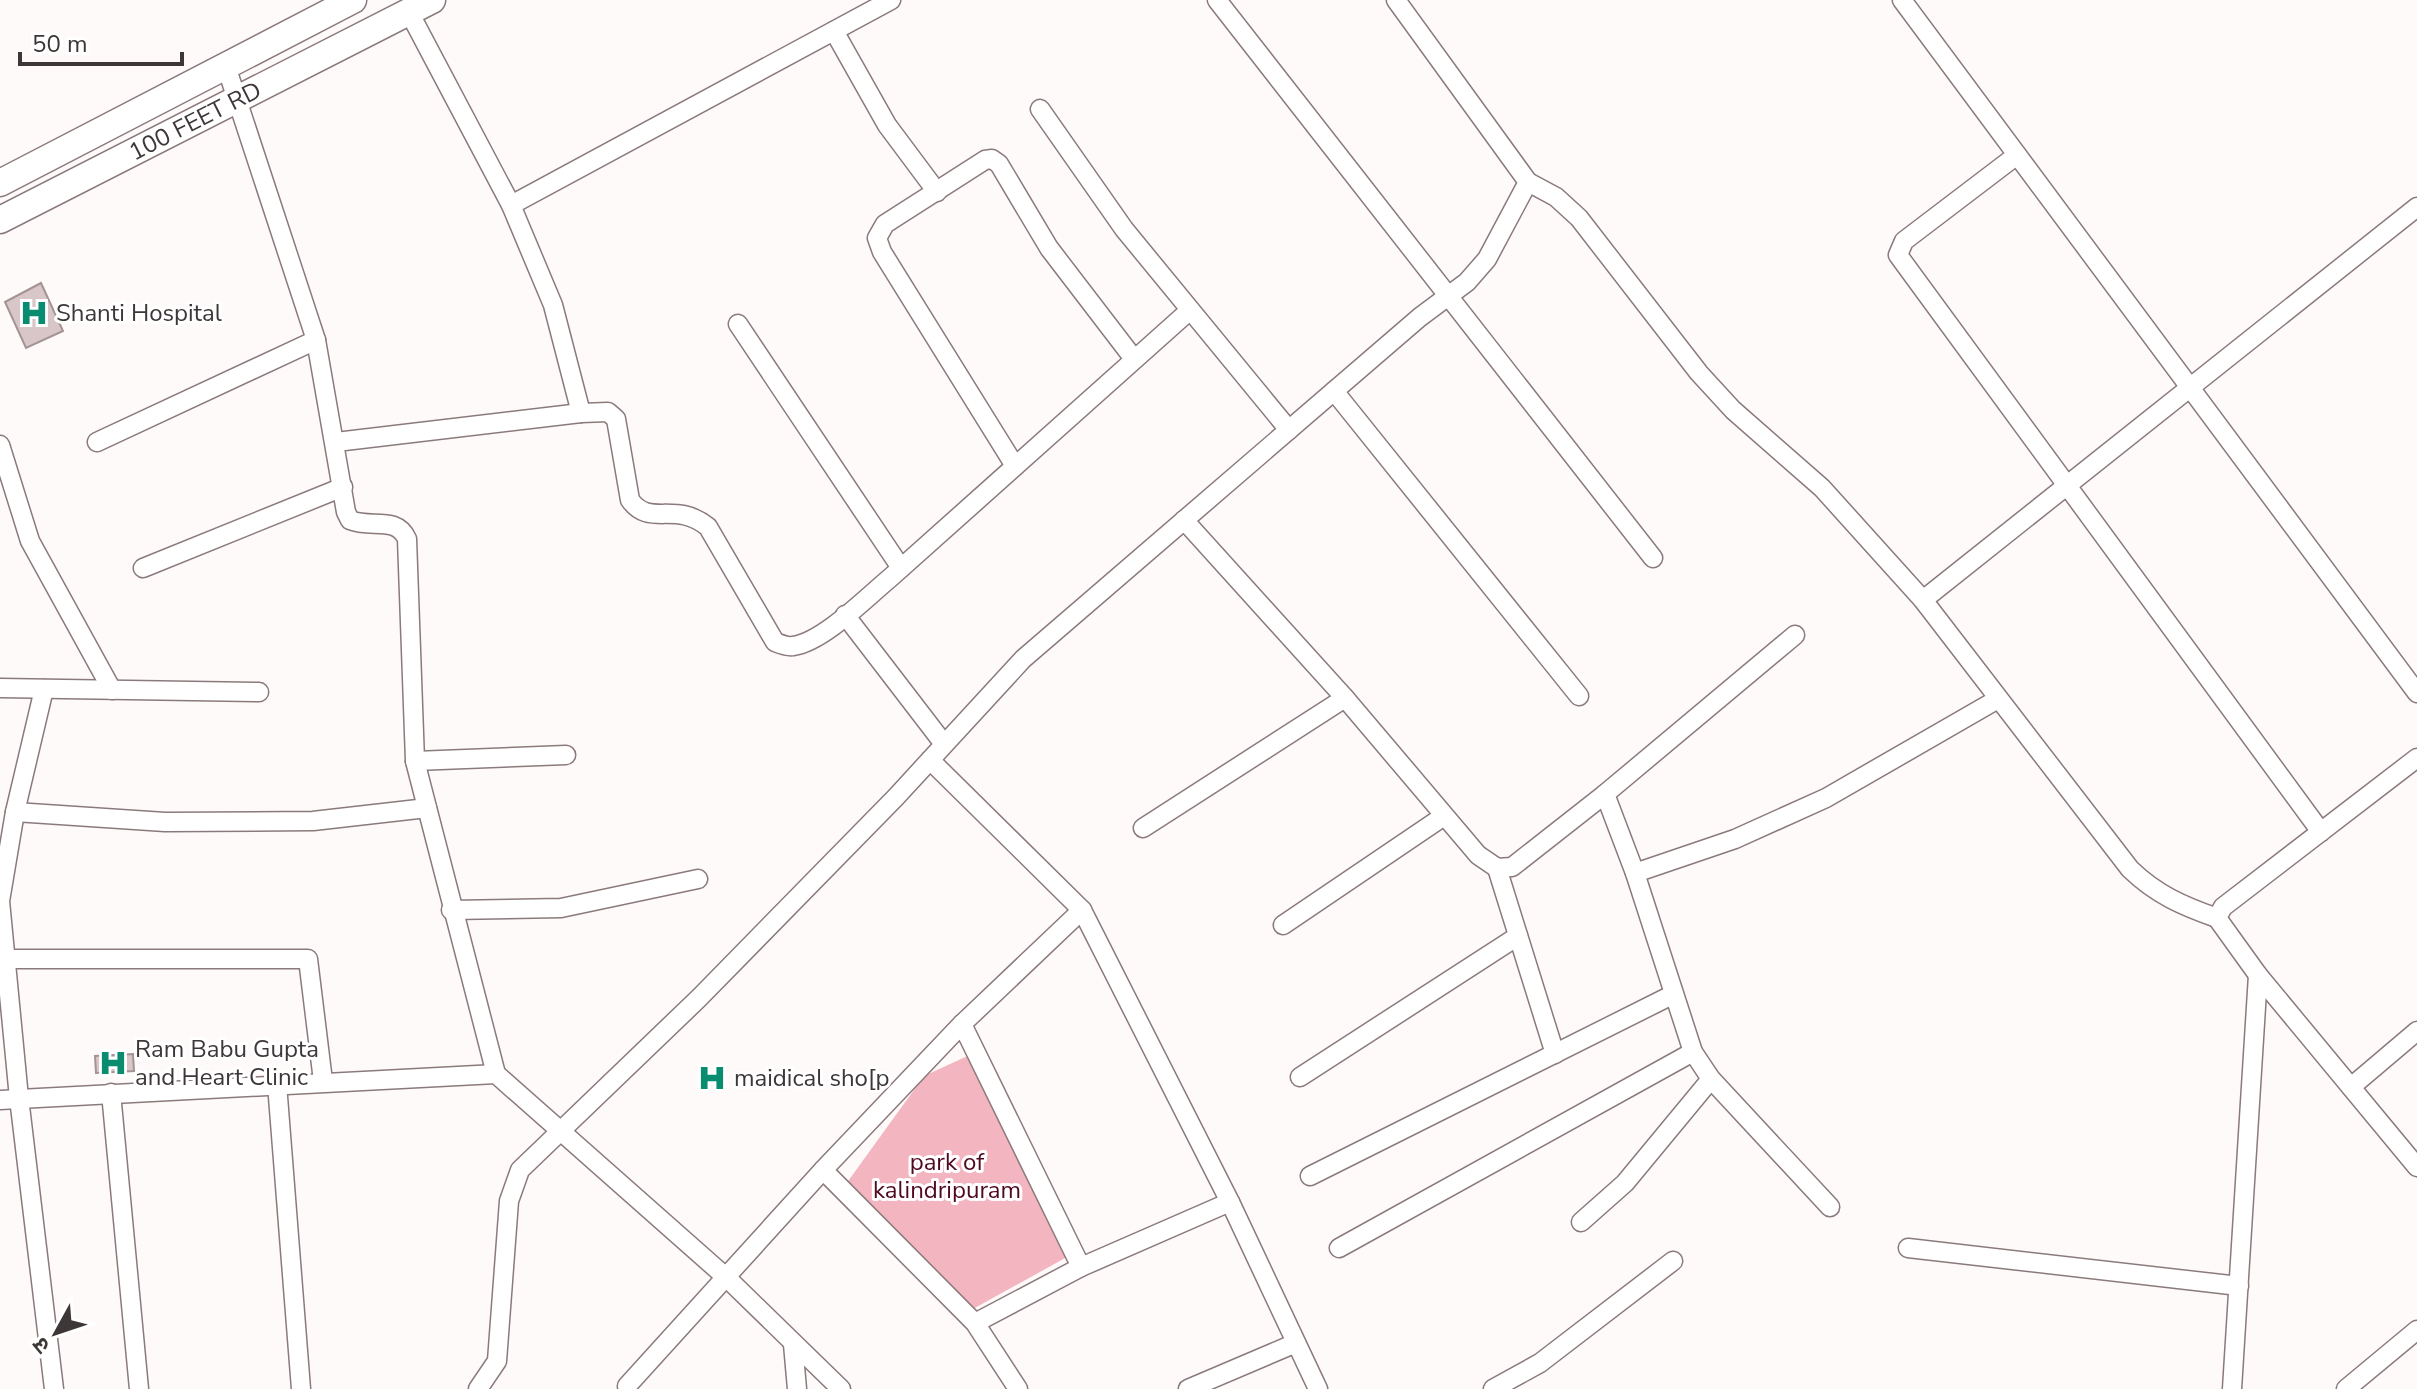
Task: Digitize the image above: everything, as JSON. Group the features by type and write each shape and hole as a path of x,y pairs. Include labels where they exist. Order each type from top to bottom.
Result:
{"main road":[{"path":"0,183 353,0"},
{"name":"100 FEET RD","path":"0,220 421,6"}],"street":[{"path":"511,205 891,0"},
{"path":"1217,0 1653,558"},
{"path":"1396,0 1528,182 1556,197 1579,218 1733,410 1822,488 1923,600 2130,869 2151,890 2217,918 2258,975 2417,1167"},
{"path":"1902,0 2417,693"},
{"path":"421,6 553,305 581,413"},
{"path":"834,31 887,125 937,192"},
{"path":"226,66 316,340 350,520 359,524 393,524 403,529 407,539 415,761 451,910 496,1074 728,1279 841,1389"},
{"path":"1040,109 1124,229 1289,430"},
{"path":"2017,155 1904,241 1898,255 2321,832"},
{"path":"1015,466 877,238 885,224 985,160 992,159 999,164 1049,248 1134,359"},
{"path":"478,1389 497,1361 509,1201 520,1170 699,998 930,760 1023,659 1448,296 1487,259 1528,182"},
{"path":"1923,600 2417,207"},
{"path":"336,442 608,412 616,419 630,500 636,508 648,515 680,512 696,517 708,527 775,642 791,647 809,640 845,615 901,568 1189,311"},
{"path":"738,324 901,568"},
{"path":"97,442 316,340"},
{"path":"1334,391 1579,696"},
{"path":"0,445 30,541 112,690"},
{"path":"143,568 343,487"},
{"path":"1184,520 1345,698 1478,855 1497,868 1512,867 1605,794 1795,635"},
{"path":"845,615 944,744"},
{"path":"0,688 259,692"},
{"path":"44,689 15,812 0,901 6,959 9,1099 54,1389"},
{"path":"1143,828 1345,698"},
{"path":"1635,873 1735,839 1826,798 1998,699"},
{"path":"415,761 566,755"},
{"path":"2217,918 2223,907 2417,758"},
{"path":"930,760 1082,910 1230,1202 1318,1389"},
{"path":"1605,794 1635,873 1672,995 1693,1052 1711,1079 1830,1207"},
{"path":"15,812 165,822 283,821 427,808"},
{"path":"1283,925 1444,816"},
{"path":"1497,868 1555,1054"},
{"path":"451,910 561,908 698,879"},
{"path":"627,1386 728,1279 823,1170 962,1024 1082,910"},
{"path":"1300,1077 1518,936"},
{"path":"6,959 308,959 323,1081"},
{"path":"2232,1389 2258,975"},
{"path":"1310,1176 1672,995"},
{"path":"962,1024 1081,1267"},
{"path":"2351,1087 2417,1031"},
{"path":"1339,1248 1693,1052"},
{"path":"9,1099 496,1074"},
{"path":"1581,1222 1625,1183 1711,1079"},
{"path":"277,1084 301,1389"},
{"path":"111,1093 139,1389"},
{"path":"823,1170 975,1323 1018,1389"},
{"path":"975,1323 1081,1267 1230,1202"},
{"path":"1908,1248 2239,1286"},
{"path":"1493,1389 1553,1354 1673,1261"},
{"path":"2346,1389 2417,1330"},
{"path":"1188,1389 1296,1343"},
{"path":"793,1344 797,1389"}],"green space":[{"name":"park of kalindripuram","path":"974,1053 1067,1257 973,1309 846,1184 924,1076"}],"building":[{"path":"41,283 63,331 26,348 5,302"},
{"path":"133,1054 134,1071 96,1073 95,1056"}],"place":[{"name":"Shanti Hospital","path":"34,313"},
{"name":"Ram Babu Gupta and Heart Clinic","path":"113,1063"},
{"name":"maidical sho[p","path":"712,1078"}]}
